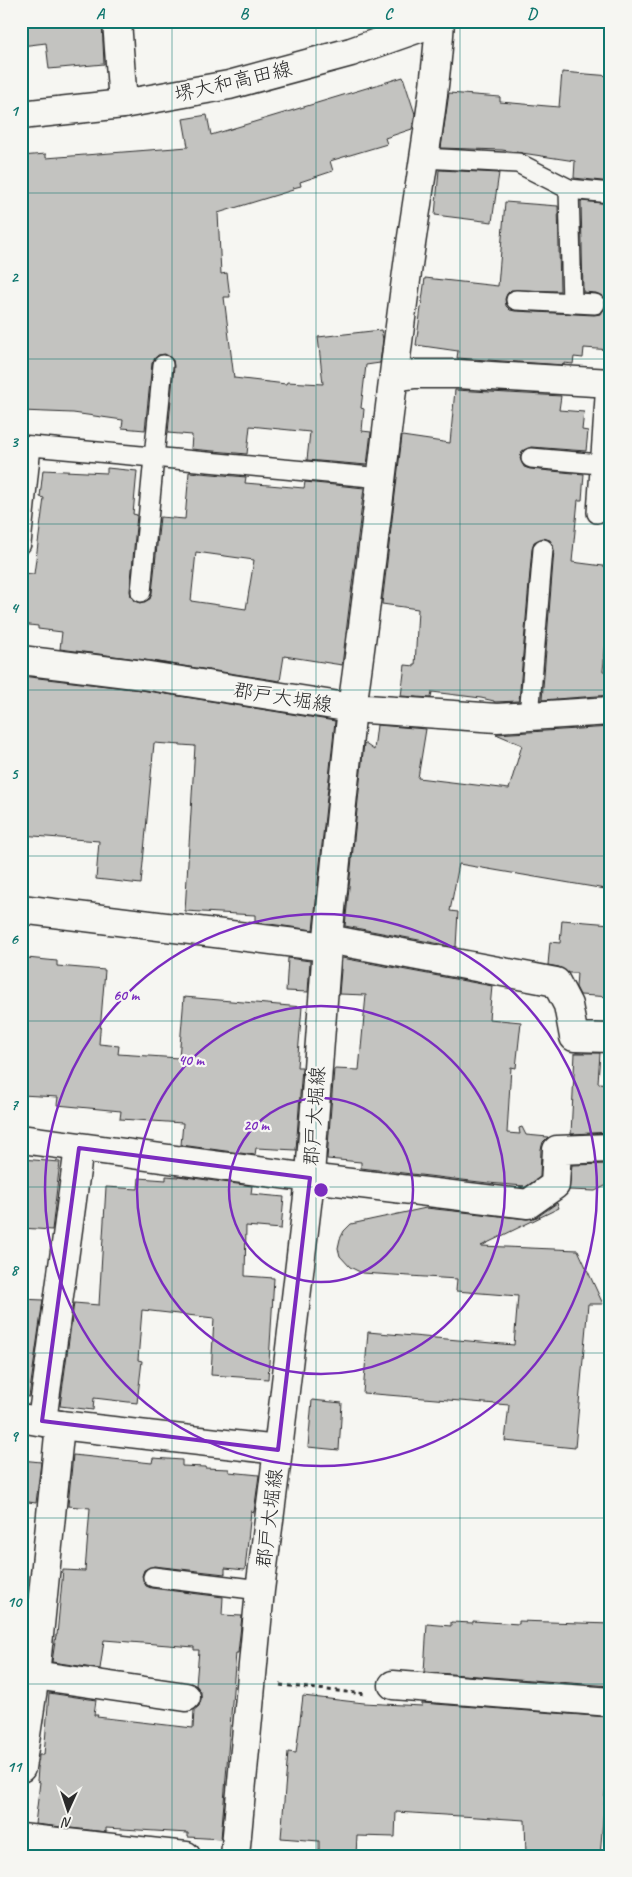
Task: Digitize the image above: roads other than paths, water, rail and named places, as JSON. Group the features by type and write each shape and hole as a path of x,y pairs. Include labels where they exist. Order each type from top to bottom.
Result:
{"street":[{"path":"117,21 123,104"},
{"path":"440,21 438,58 394,377 352,708 497,718 611,711"},
{"name":"堺大和高田線","path":"21,116 123,104 230,85 351,52 440,21"},
{"path":"394,377 415,374 458,374 608,383"},
{"name":"郡戸大堀線","path":"21,660 143,675 352,708 328,943 310,1178 260,1590 235,1856"},
{"path":"21,909 328,943 556,982 568,1005 574,1037 611,1038"},
{"path":"21,1139 310,1178 528,1204 555,1185 557,1150 611,1148"},
{"path":"21,1768 28,1674 41,1421 79,1148"},
{"path":"41,1421 278,1450"},
{"path":"28,1674 186,1697"},
{"path":"393,1686 611,1702"},
{"path":"21,1838 186,1856"}],"lane":[{"path":"424,158 518,163 569,189 611,193"},
{"path":"569,189 572,303"},
{"path":"516,300 596,304"},
{"path":"141,592 163,365"},
{"path":"597,512 608,383"},
{"path":"21,544 26,445 382,478"},
{"path":"531,458 600,464"},
{"path":"529,716 543,549"},
{"path":"152,1577 260,1590"}]}
